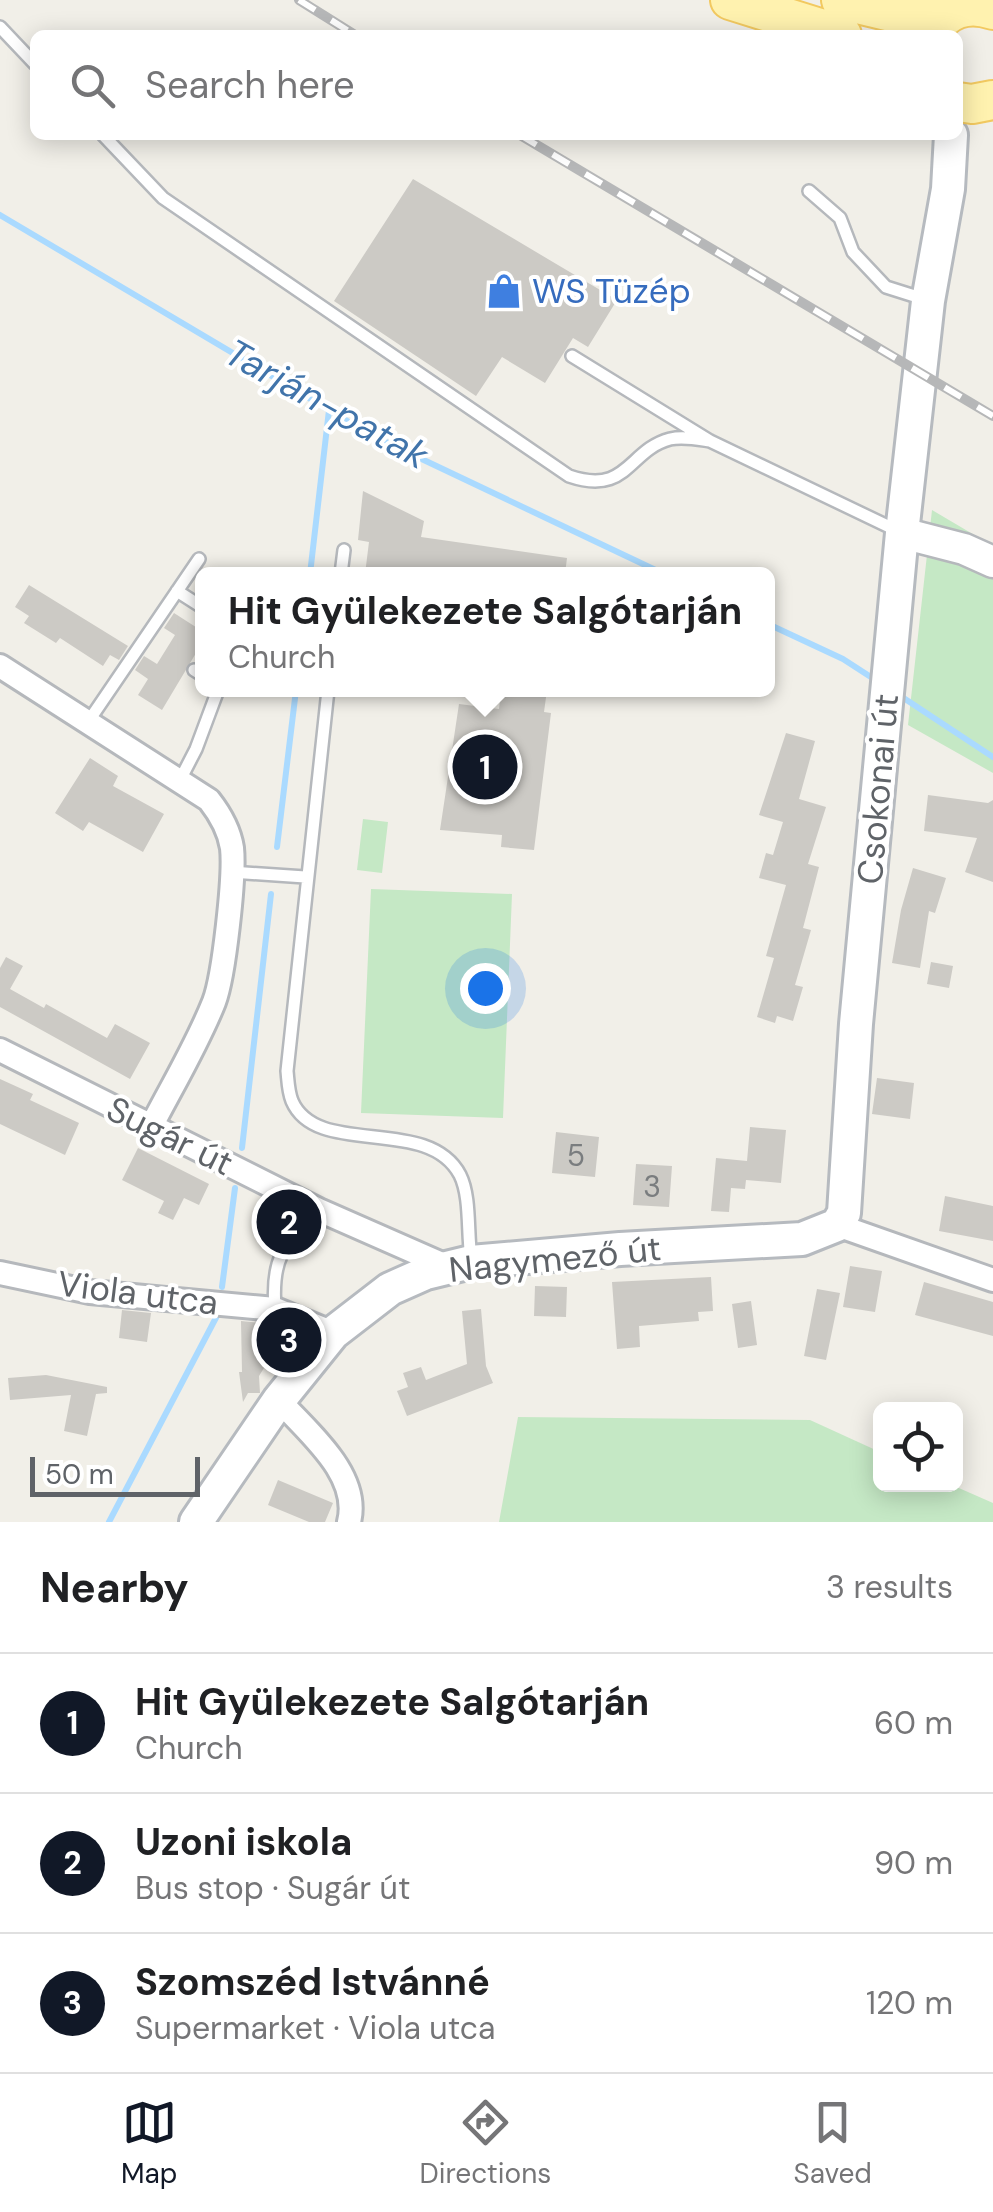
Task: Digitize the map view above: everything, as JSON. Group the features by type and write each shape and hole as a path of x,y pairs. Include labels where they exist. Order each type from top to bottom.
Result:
{"main road":[{"path":"730,0 826,30"},
{"path":"841,0 908,16 961,13"},
{"path":"948,189 979,102"},
{"path":"948,189 951,140"},
{"name":"Csokonai út","path":"837,1225 848,1193 856,1024 902,533 928,301 948,189"},
{"name":"Nagymező út","path":"196,1522 279,1400 332,1333 390,1289 426,1273 461,1265 620,1249 802,1239 837,1225"}],"street":[{"path":"902,533 964,549 993,562"},
{"path":"0,666 208,800 220,814 232,847 220,981 151,1127"},
{"name":"Sugár út","path":"0,1050 320,1210 461,1265"},
{"path":"837,1225 993,1280"},
{"name":"Viola utca","path":"0,1273 90,1292 275,1309 332,1333"},
{"path":"279,1400 336,1465 351,1501 349,1522"},
{"name":"Nagymező út","path":"217,1522 235,1466"}],"lane":[{"path":"0,27 30,59"},
{"path":"108,140 163,198 569,476 604,480 618,476 670,439 710,442"},
{"path":"810,191 840,218 853,252 886,287 928,301"},
{"path":"572,356 710,442 902,533"},
{"path":"342,567 344,550"},
{"path":"88,722 199,558"},
{"path":"177,591 195,603"},
{"path":"180,780 215,697"},
{"path":"327,697 286,1070 292,1104 321,1127 418,1144 448,1160 464,1187 461,1265"},
{"path":"231,872 305,877"},
{"path":"275,1309 273,1283 284,1246 320,1210"}],"green space":[{"path":"932,510 993,546 993,773 908,725"},
{"path":"363,819 388,822 382,873 357,870"},
{"path":"371,889 512,894 503,1118 361,1113"},
{"path":"518,1417 810,1420 873,1449 873,1492 963,1490 993,1503 993,1522 499,1522"}],"building":[{"path":"413,179 617,300 588,347 573,338 545,383 502,357 476,396 334,301"},
{"path":"363,491 424,521 421,537 567,558 566,567 366,567 369,542 358,540"},
{"path":"29,585 128,646 119,660 110,655 103,666 60,638 56,643 24,623 29,616 15,607"},
{"path":"174,613 195,626 195,655 162,710 138,695 148,679 135,670 144,656 157,664 175,635 164,628"},
{"path":"500,697 546,697 544,712 551,713 534,850 501,847 502,835 440,830 459,704 499,709"},
{"path":"786,733 815,741 799,799 826,807 808,864 819,867 803,928 811,930 795,985 803,987 793,1021 777,1016 775,1023 757,1017 774,958 766,956 786,885 759,878 766,853 773,855 783,822 759,815"},
{"path":"90,758 118,776 113,786 164,814 143,852 89,822 83,831 55,813"},
{"path":"928,795 988,803 993,800 993,882 965,872 977,838 924,831"},
{"path":"913,868 946,878 935,913 929,911 920,968 892,963"},
{"path":"6,957 23,966 10,989 107,1038 115,1024 150,1043 130,1079 0,1007 0,968"},
{"path":"931,962 953,966 949,988 927,984"},
{"path":"877,1078 914,1083 910,1119 872,1114"},
{"path":"0,1079 33,1094 30,1100 79,1123 65,1155 0,1124"},
{"path":"750,1127 786,1130 781,1183 746,1180 745,1189 731,1188 729,1212 711,1211 716,1158 747,1161"},
{"path":"556,1132 599,1137 595,1177 552,1173"},
{"path":"138,1148 209,1184 199,1205 184,1198 173,1220 158,1213 164,1201 122,1180"},
{"path":"636,1164 672,1166 669,1207 633,1205"},
{"path":"945,1196 993,1206 993,1241 939,1231"},
{"path":"850,1266 882,1271 875,1312 843,1307"},
{"path":"711,1277 713,1311 698,1312 699,1321 639,1326 640,1347 617,1349 612,1282"},
{"path":"924,1282 993,1302 993,1336 915,1315"},
{"path":"535,1286 567,1287 566,1317 534,1316"},
{"path":"817,1289 840,1293 826,1360 804,1356"},
{"path":"751,1301 757,1345 738,1348 732,1304"},
{"path":"481,1309 486,1366 493,1383 407,1416 397,1391 408,1387 403,1373 421,1367 426,1380 467,1364 462,1311"},
{"path":"122,1310 151,1313 147,1342 119,1338"},
{"path":"241,1321 260,1323 264,1368 259,1376 260,1393 248,1393 243,1402 239,1372"},
{"path":"46,1375 107,1387 107,1393 96,1394 87,1436 64,1431 71,1395 10,1400 8,1378"},
{"path":"278,1480 333,1503 325,1522 309,1522 268,1505"}],"waterway":[{"name":"Tarján-patak","path":"0,215 371,435 649,567"},
{"path":"311,567 329,410"},
{"name":"Tarján-patak","path":"775,627 843,659 877,681"},
{"name":"Tarján-patak","path":"896,693 993,757"},
{"path":"277,847 295,697"},
{"path":"242,1148 271,894"},
{"path":"222,1287 235,1188"},
{"path":"109,1522 219,1312"}],"railway":[{"path":"299,0 347,30"},
{"path":"528,140 993,416"}],"place":[{"name":"WS Tüzép","path":"504,291"},
{"name":"Hit Gyülekezete Salgótarján","path":"485,767"},
{"name":"Uzoni iskola","path":"289,1222"},
{"name":"Szomszéd Istvánné","path":"289,1340"}]}
